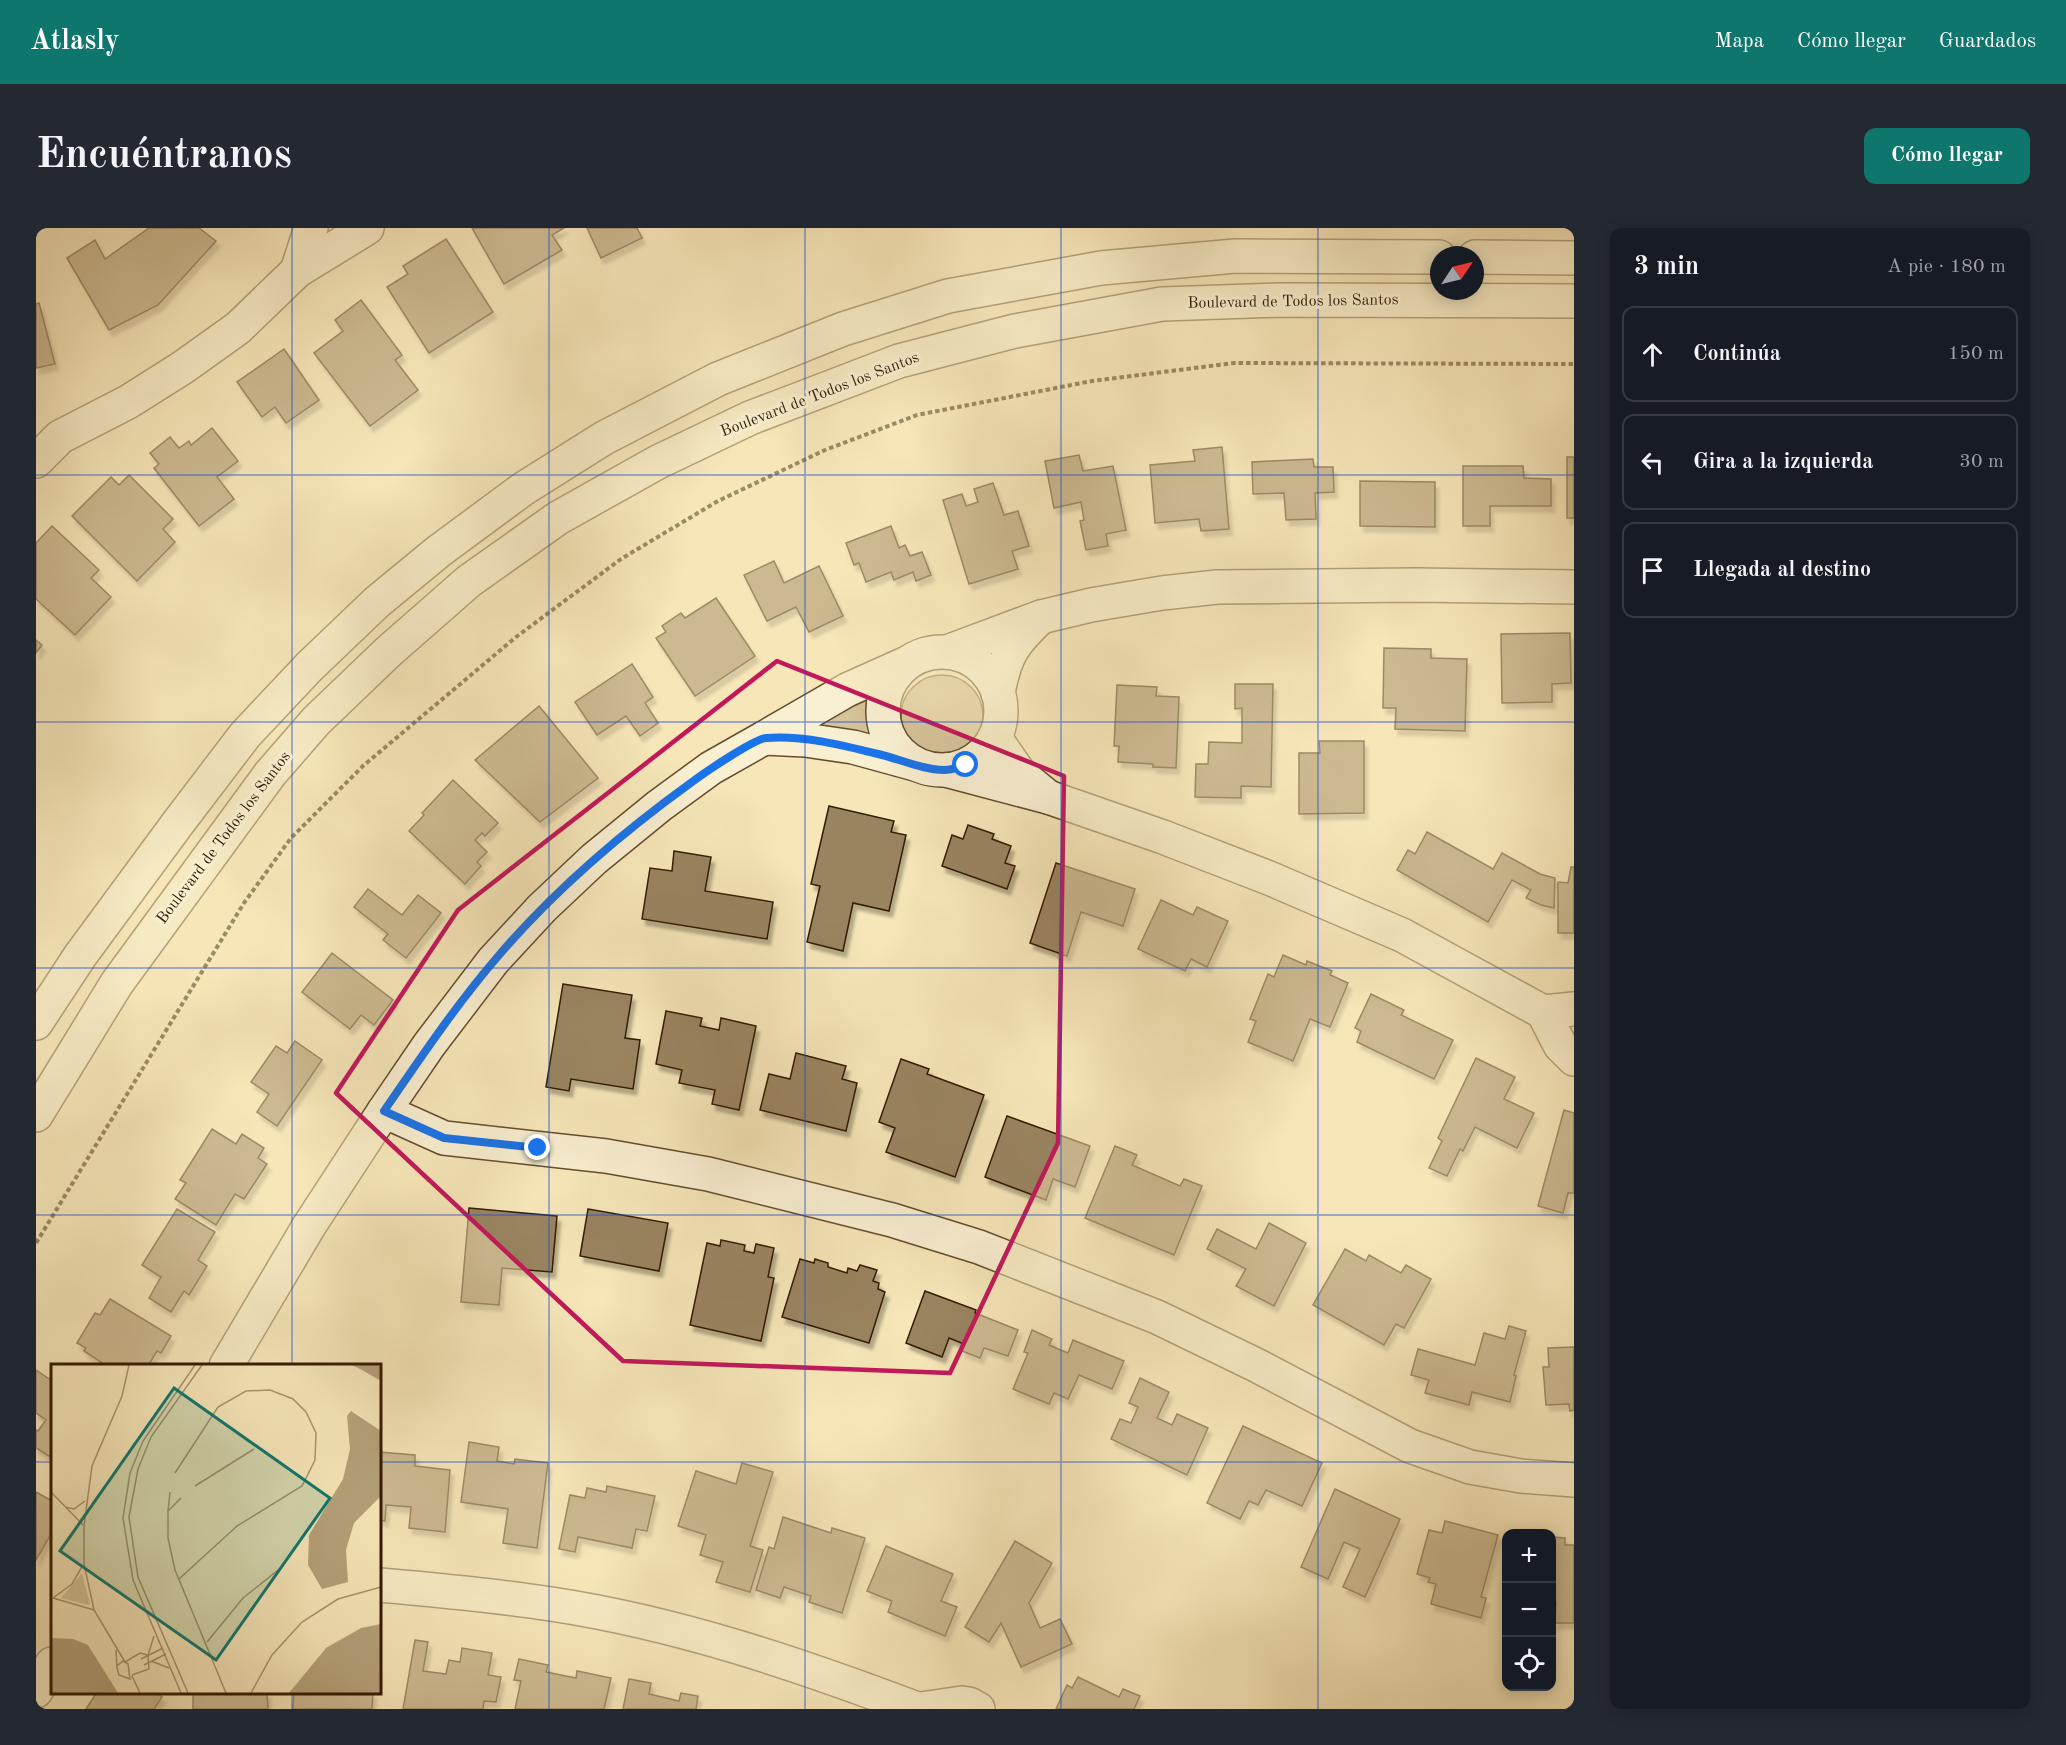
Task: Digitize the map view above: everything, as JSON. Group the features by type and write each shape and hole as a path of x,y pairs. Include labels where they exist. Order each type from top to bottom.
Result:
{"street":[{"path":"297,271 311,228"},
{"path":"36,461 48,440 128,402 182,368 238,328 297,271 367,228"},
{"path":"36,1023 80,956 211,779 245,735 309,667 377,602 439,551 523,489 603,438 718,379 843,329 948,296 1101,268 1235,256 1430,257"},
{"path":"1484,257 1574,258"},
{"name":"Boulevard de Todos los Santos","path":"36,1115 117,983 270,774 316,721 388,651 469,581 558,518 658,462 750,418 899,361 1015,331 1162,304 1281,300 1574,301"},
{"path":"227,1364 309,1226 384,1111 429,1045 493,961 542,908 594,859 659,806 711,768 847,690 927,654 947,652 1041,617 1091,605 1162,593 1217,587 1415,585 1574,587"},
{"path":"998,693 1002,671 1010,652 1020,637 1041,617"},
{"path":"909,662 896,673 887,688 884,706 885,723 891,740 901,754 931,767 966,765 983,754 995,738 1000,723 1001,708 998,693 990,677 979,665 964,656 947,652"},
{"path":"764,738 805,740 843,746 1048,798 1163,837 1269,878 1402,935 1558,1010 1560,1045 1574,1059"},
{"path":"995,738 1020,774 1048,798"},
{"path":"384,1111 444,1138 606,1156 708,1174 892,1220 979,1247 1157,1317 1256,1365 1410,1446 1470,1467 1521,1476 1574,1480"},
{"path":"381,1585 453,1591 552,1604 616,1616 716,1640 821,1672 919,1709 962,1703 978,1709"},
{"path":"36,1690 51,1666"}],"path":[{"path":"36,1243 244,903 291,838 363,766 516,637 621,559 718,501 825,450 917,416 1092,381 1234,363 1574,364"}],"highlighted area":[{"path":"777,661 1064,776 1058,1143 950,1373 623,1361 336,1093 458,910"}],"shaded area":[{"path":"942,675 958,678 971,687 980,700 983,716 980,732 971,745 958,754 942,757 926,754 913,745 904,732 901,716 904,700 913,687 926,678"},
{"path":"861,694 870,698 868,721 874,743 806,726"}],"building":[{"path":"149,228 199,228 216,241 158,305 109,330 67,258 95,240 105,259"},
{"path":"472,228 564,228 552,235 562,250 504,284"},
{"path":"587,228 637,228 642,238 601,258"},
{"path":"446,239 493,312 429,353 387,287 408,274 403,266"},
{"path":"361,300 402,355 395,360 418,390 370,426 314,353 343,331 335,320"},
{"path":"39,303 55,364 36,368 36,304"},
{"path":"284,349 319,400 286,423 275,407 262,417 237,382"},
{"path":"212,428 238,461 217,477 234,499 199,526 154,468 159,464 150,453 170,437 179,448 189,441 191,445"},
{"path":"1222,447 1229,529 1201,531 1199,519 1155,523 1150,465 1195,461 1193,450"},
{"path":"1079,455 1083,471 1113,466 1126,530 1106,534 1108,546 1086,550 1080,521 1084,520 1081,502 1054,508 1045,461"},
{"path":"1567,457 1574,457 1574,518 1567,518"},
{"path":"1313,459 1314,467 1333,467 1334,492 1315,493 1316,519 1286,520 1284,493 1253,494 1252,462"},
{"path":"1463,466 1523,466 1524,478 1551,479 1551,506 1490,506 1490,526 1463,526"},
{"path":"129,475 173,519 163,529 175,542 137,581 72,516 111,477 119,485"},
{"path":"1360,481 1435,482 1435,527 1360,526"},
{"path":"993,483 1004,515 1018,511 1029,546 1012,551 1018,569 969,584 943,500 962,494 966,506 978,502 974,489"},
{"path":"52,526 99,570 91,578 111,597 75,635 36,599 36,543"},
{"path":"891,526 899,548 905,545 910,556 922,552 931,575 916,581 913,572 894,580 891,572 866,582 859,563 854,565 846,543"},
{"path":"774,561 784,583 819,566 843,616 809,632 796,607 767,621 744,575"},
{"path":"716,598 755,656 695,696 656,638 666,632 662,626 681,613 685,618"},
{"path":"1570,633 1571,683 1552,684 1552,702 1502,703 1501,634"},
{"path":"36,640 42,645 36,653"},
{"path":"1384,648 1431,649 1431,658 1467,659 1465,731 1395,729 1396,708 1383,708"},
{"path":"632,664 653,697 645,703 658,723 640,736 626,716 597,735 575,702"},
{"path":"1235,684 1273,684 1271,787 1241,786 1241,798 1195,797 1196,764 1208,764 1209,742 1242,743 1242,708 1235,709"},
{"path":"1117,685 1157,687 1156,696 1179,697 1176,768 1118,762 1119,746 1114,746"},
{"path":"539,706 598,778 540,822 475,760"},
{"path":"1319,741 1364,741 1364,813 1299,814 1299,753 1320,753"},
{"path":"453,780 498,823 485,836 482,833 475,840 487,852 477,862 481,866 465,884 409,831 424,815 422,813"},
{"path":"829,806 894,821 891,832 906,835 889,911 853,903 843,951 807,942 820,886 811,884"},
{"path":"968,825 994,834 992,839 1011,846 1005,863 1015,866 1007,889 942,866 952,835 963,839"},
{"path":"1427,832 1493,869 1502,853 1540,874 1555,878 1554,908 1526,898 1531,890 1512,880 1488,922 1397,870 1408,850 1415,854"},
{"path":"674,851 711,857 705,891 773,902 767,939 642,919 650,868 672,871"},
{"path":"1056,863 1135,889 1123,926 1081,912 1067,956 1030,943"},
{"path":"1571,867 1574,867 1574,933 1558,933 1558,882 1568,883"},
{"path":"368,889 402,915 418,895 441,913 406,958 383,940 388,934 354,907"},
{"path":"1161,900 1193,915 1197,907 1228,921 1207,967 1191,959 1185,971 1138,949"},
{"path":"332,953 393,1000 374,1025 361,1015 350,1029 302,992"},
{"path":"1283,955 1306,965 1307,961 1332,971 1330,975 1348,983 1330,1027 1310,1019 1293,1061 1248,1042 1256,1021 1250,1019 1268,974 1274,977"},
{"path":"563,984 632,995 625,1038 640,1040 633,1089 571,1079 569,1091 546,1087"},
{"path":"1371,994 1404,1010 1401,1015 1453,1040 1434,1079 1357,1042 1361,1031 1355,1028"},
{"path":"666,1011 702,1018 700,1026 719,1030 721,1018 756,1026 739,1110 712,1104 715,1090 679,1083 682,1070 656,1064"},
{"path":"295,1041 322,1060 277,1126 257,1112 269,1094 251,1082 276,1046 287,1053"},
{"path":"796,1053 846,1066 842,1079 857,1083 846,1131 760,1110 769,1074 790,1079"},
{"path":"1476,1058 1515,1077 1504,1099 1534,1113 1517,1148 1475,1127 1463,1151 1460,1149 1447,1176 1429,1168 1442,1141 1438,1138"},
{"path":"901,1059 929,1069 927,1074 984,1095 955,1177 886,1152 895,1128 879,1122"},
{"path":"1564,1110 1574,1113 1574,1193 1568,1193 1563,1213 1538,1206"},
{"path":"1007,1116 1090,1146 1075,1187 1053,1179 1046,1200 985,1177"},
{"path":"212,1129 236,1144 242,1134 264,1148 258,1158 267,1164 244,1199 235,1194 216,1225 175,1199 186,1183 180,1180"},
{"path":"1115,1146 1137,1155 1132,1165 1180,1186 1184,1179 1202,1186 1174,1255 1085,1218"},
{"path":"469,1208 557,1216 552,1272 502,1268 499,1305 461,1302"},
{"path":"177,1209 215,1232 198,1260 207,1266 189,1295 184,1291 171,1312 149,1298 161,1277 142,1265"},
{"path":"588,1209 668,1223 659,1271 580,1256"},
{"path":"1269,1223 1306,1243 1274,1306 1236,1286 1246,1269 1207,1249 1217,1229 1256,1249"},
{"path":"721,1240 745,1245 744,1251 754,1253 756,1244 774,1248 768,1277 774,1278 761,1341 690,1325 707,1243 720,1246"},
{"path":"1345,1249 1366,1261 1369,1255 1401,1273 1406,1265 1431,1279 1404,1328 1396,1324 1384,1345 1313,1305"},
{"path":"800,1259 814,1263 815,1259 828,1263 828,1267 847,1273 848,1268 857,1271 860,1265 877,1270 873,1281 879,1283 878,1289 885,1292 869,1343 782,1317"},
{"path":"925,1291 976,1310 975,1313 1018,1330 1008,1356 984,1348 980,1358 962,1351 964,1344 949,1338 942,1357 906,1343"},
{"path":"110,1299 171,1336 161,1353 157,1351 149,1364 104,1364 84,1351 86,1348 77,1343 95,1313 100,1315"},
{"path":"1509,1326 1526,1331 1514,1375 1516,1376 1510,1402 1472,1392 1469,1405 1425,1393 1429,1380 1411,1375 1418,1349 1475,1365 1484,1333 1505,1339"},
{"path":"1032,1330 1052,1339 1049,1345 1068,1353 1073,1340 1124,1361 1112,1389 1079,1375 1068,1399 1054,1393 1049,1404 1013,1389 1028,1353 1024,1352"},
{"path":"1574,1347 1574,1410 1570,1411 1569,1404 1546,1405 1543,1367 1549,1367 1548,1348"},
{"path":"36,1370 51,1380 51,1457 36,1448 36,1430 38,1431 46,1420 36,1413"},
{"path":"1140,1378 1169,1392 1157,1418 1172,1425 1177,1414 1208,1428 1187,1475 1111,1439 1120,1419 1131,1423 1138,1407 1129,1403"},
{"path":"1243,1426 1322,1463 1302,1506 1266,1490 1258,1505 1249,1501 1240,1519 1207,1503"},
{"path":"469,1442 499,1447 497,1461 514,1464 515,1459 548,1463 537,1548 503,1543 508,1509 461,1502"},
{"path":"381,1452 415,1455 415,1466 450,1470 445,1532 409,1528 411,1507 386,1505 385,1521 381,1520"},
{"path":"742,1463 773,1472 750,1546 763,1550 750,1592 716,1582 723,1562 700,1555 706,1535 678,1526 696,1471 736,1484"},
{"path":"607,1486 655,1496 647,1531 636,1529 632,1548 578,1537 575,1552 559,1549 570,1495 585,1498 587,1488 606,1492"},
{"path":"1335,1489 1400,1519 1365,1597 1343,1587 1360,1549 1344,1542 1328,1579 1301,1567"},
{"path":"36,1492 51,1500 51,1534 36,1560"},
{"path":"783,1517 831,1533 832,1528 865,1538 842,1613 809,1602 811,1596 784,1587 780,1598 756,1590 769,1547 774,1549"},
{"path":"1445,1521 1498,1535 1481,1597 1486,1598 1481,1618 1431,1604 1436,1584 1428,1582 1430,1578 1417,1574 1429,1530 1442,1533"},
{"path":"1556,1537 1565,1538 1565,1545 1574,1545 1574,1623 1556,1623"},
{"path":"1015,1541 1052,1563 1029,1603 1040,1628 1060,1619 1072,1644 1021,1667 1001,1623 989,1642 965,1627"},
{"path":"886,1546 953,1574 941,1601 957,1607 945,1636 888,1612 892,1601 867,1591"},
{"path":"415,1640 428,1642 423,1671 446,1674 449,1660 460,1662 462,1648 492,1653 488,1675 501,1677 496,1702 484,1701 483,1709 403,1709"},
{"path":"519,1659 548,1665 546,1672 576,1678 577,1671 611,1678 604,1709 515,1709 521,1681 514,1680"},
{"path":"1078,1677 1119,1697 1123,1689 1140,1696 1134,1709 1056,1709 1067,1685 1072,1688"},
{"path":"629,1679 651,1683 649,1694 679,1701 681,1693 698,1696 696,1709 623,1709"},
{"path":"96,1694 158,1694 162,1697 154,1709 86,1709"},
{"path":"193,1694 267,1694 268,1709 193,1709"},
{"path":"294,1694 373,1694 372,1709 293,1709"}],"route":[{"path":"538,1148 444,1138 384,1111 429,1045 493,961 542,908 594,859 659,806 711,768 764,738 805,740 853,747 931,769 946,770 966,765"}]}
